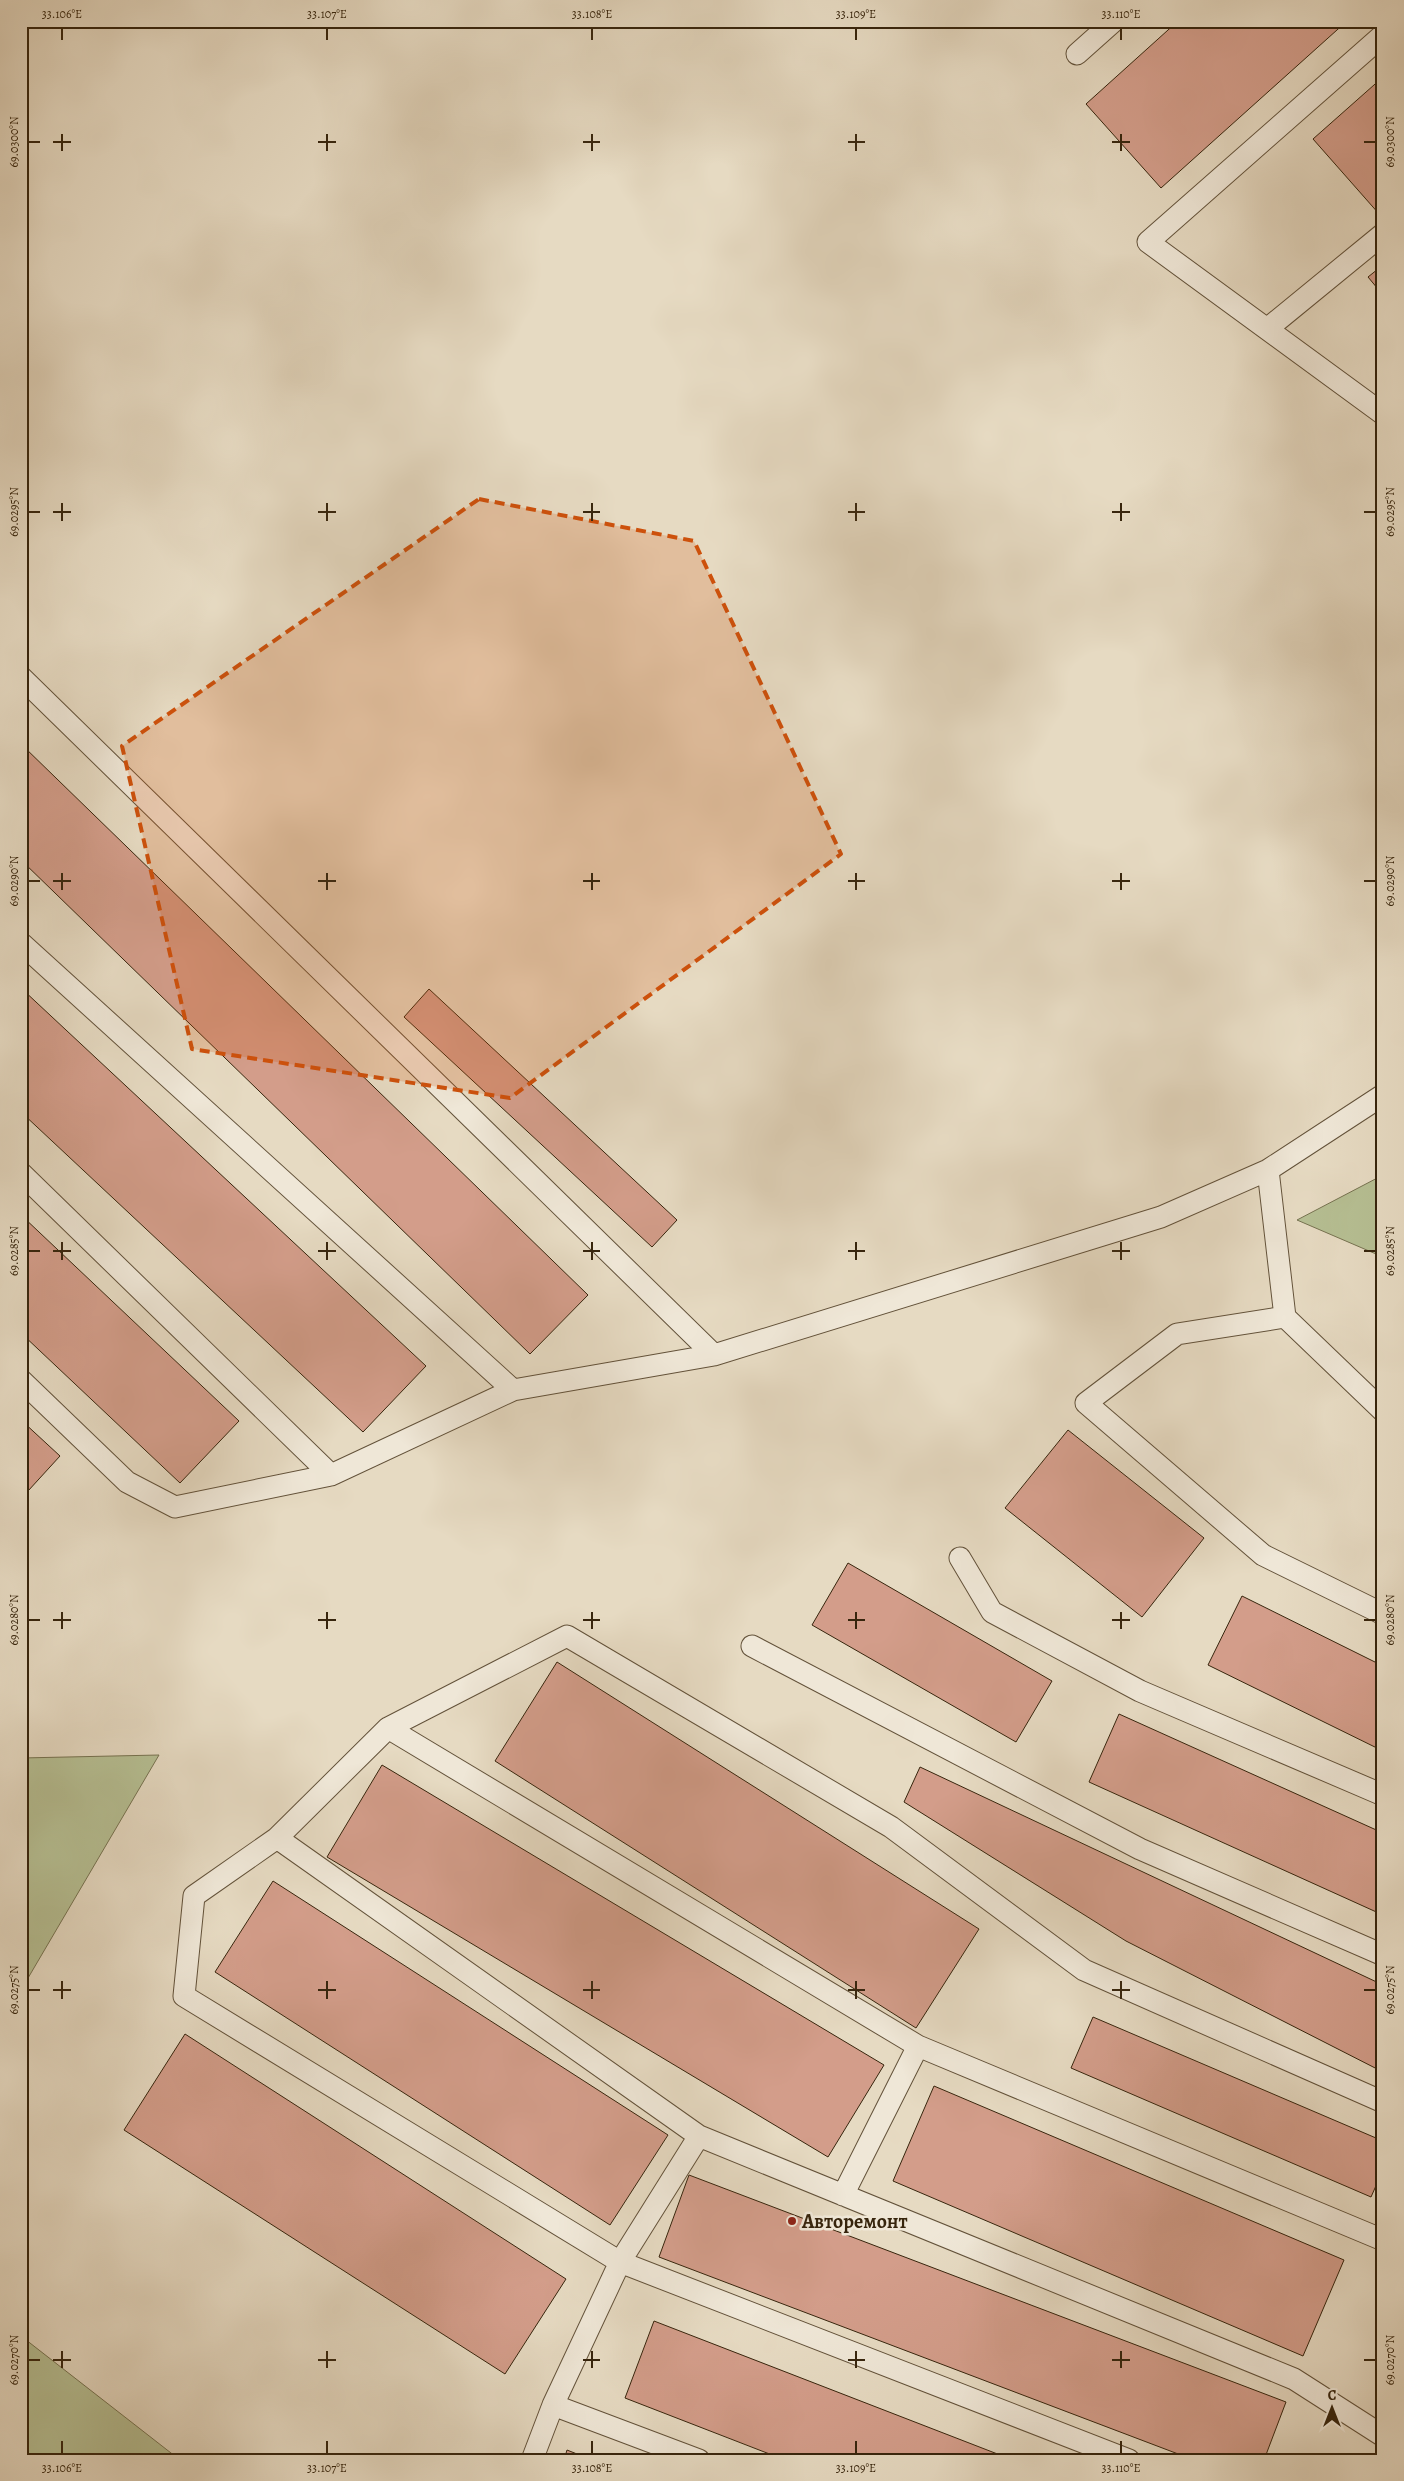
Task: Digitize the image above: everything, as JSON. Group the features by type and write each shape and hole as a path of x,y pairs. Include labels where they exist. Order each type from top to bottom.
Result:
{"lane":[{"path":"1077,54 1114,21"},
{"path":"1383,35 1148,242 1383,414"},
{"path":"1267,329 1383,234"},
{"path":"21,677 714,1355"},
{"path":"21,943 513,1390"},
{"path":"21,1380 127,1482 175,1507 331,1475 513,1390 714,1355 1161,1217 1268,1170 1383,1095"},
{"path":"1268,1170 1285,1318 1383,1411"},
{"path":"21,1173 331,1475"},
{"path":"1285,1318 1177,1334 1086,1403 1263,1555 1383,1614"},
{"path":"960,1558 992,1612 1140,1691 1383,1795"},
{"path":"1129,2460 620,2262 184,1996 194,1896 277,1838 388,1728 567,1636 892,1827 1084,1970 1383,2102"},
{"path":"752,1646 1140,1849 1383,1955"},
{"path":"388,1728 918,2046 1383,2240"},
{"path":"277,1838 699,2136 1294,2379 1383,2436"},
{"path":"843,2195 918,2046"},
{"path":"532,2460 553,2405 620,2262 699,2136"},
{"path":"553,2405 699,2460"}],"highlighted area":[{"path":"479,499 694,541 841,854 510,1098 192,1049 122,746"}],"green space":[{"path":"1383,1175 1383,1257 1297,1220"},
{"path":"159,1755 21,1990 21,1758"},
{"path":"21,2336 180,2460 21,2460"}],"building":[{"path":"1178,21 1347,21 1161,188 1086,104"},
{"path":"1383,77 1383,212 1380,215 1313,139"},
{"path":"1383,265 1383,295 1368,277"},
{"path":"21,744 588,1295 530,1354 21,860"},
{"path":"21,988 426,1366 363,1432 21,1112"},
{"path":"429,989 677,1220 652,1247 404,1017"},
{"path":"21,1215 239,1421 180,1483 21,1333"},
{"path":"21,1420 60,1456 28,1491 21,1485"},
{"path":"1068,1430 1204,1538 1142,1617 1005,1508"},
{"path":"848,1563 1052,1681 1016,1742 812,1625"},
{"path":"1242,1596 1383,1666 1383,1751 1208,1665"},
{"path":"557,1662 979,1929 916,2028 495,1761"},
{"path":"1119,1714 1383,1833 1383,1915 1089,1782"},
{"path":"382,1765 884,2065 828,2157 327,1857"},
{"path":"920,1767 1383,1985 1383,2072 1126,1941 904,1802"},
{"path":"273,1881 668,2135 610,2225 215,1972"},
{"path":"1093,2017 1383,2141 1383,2170 1371,2197 1071,2068"},
{"path":"185,2034 566,2279 505,2374 124,2130"},
{"path":"934,2086 1344,2260 1303,2356 893,2181"},
{"path":"689,2175 1286,2402 1264,2460 1194,2460 659,2257"},
{"path":"654,2321 1013,2460 785,2460 625,2398"},
{"path":"567,2450 592,2460 564,2460"}],"place":[{"name":"Авторемонт","path":"792,2221"}]}
